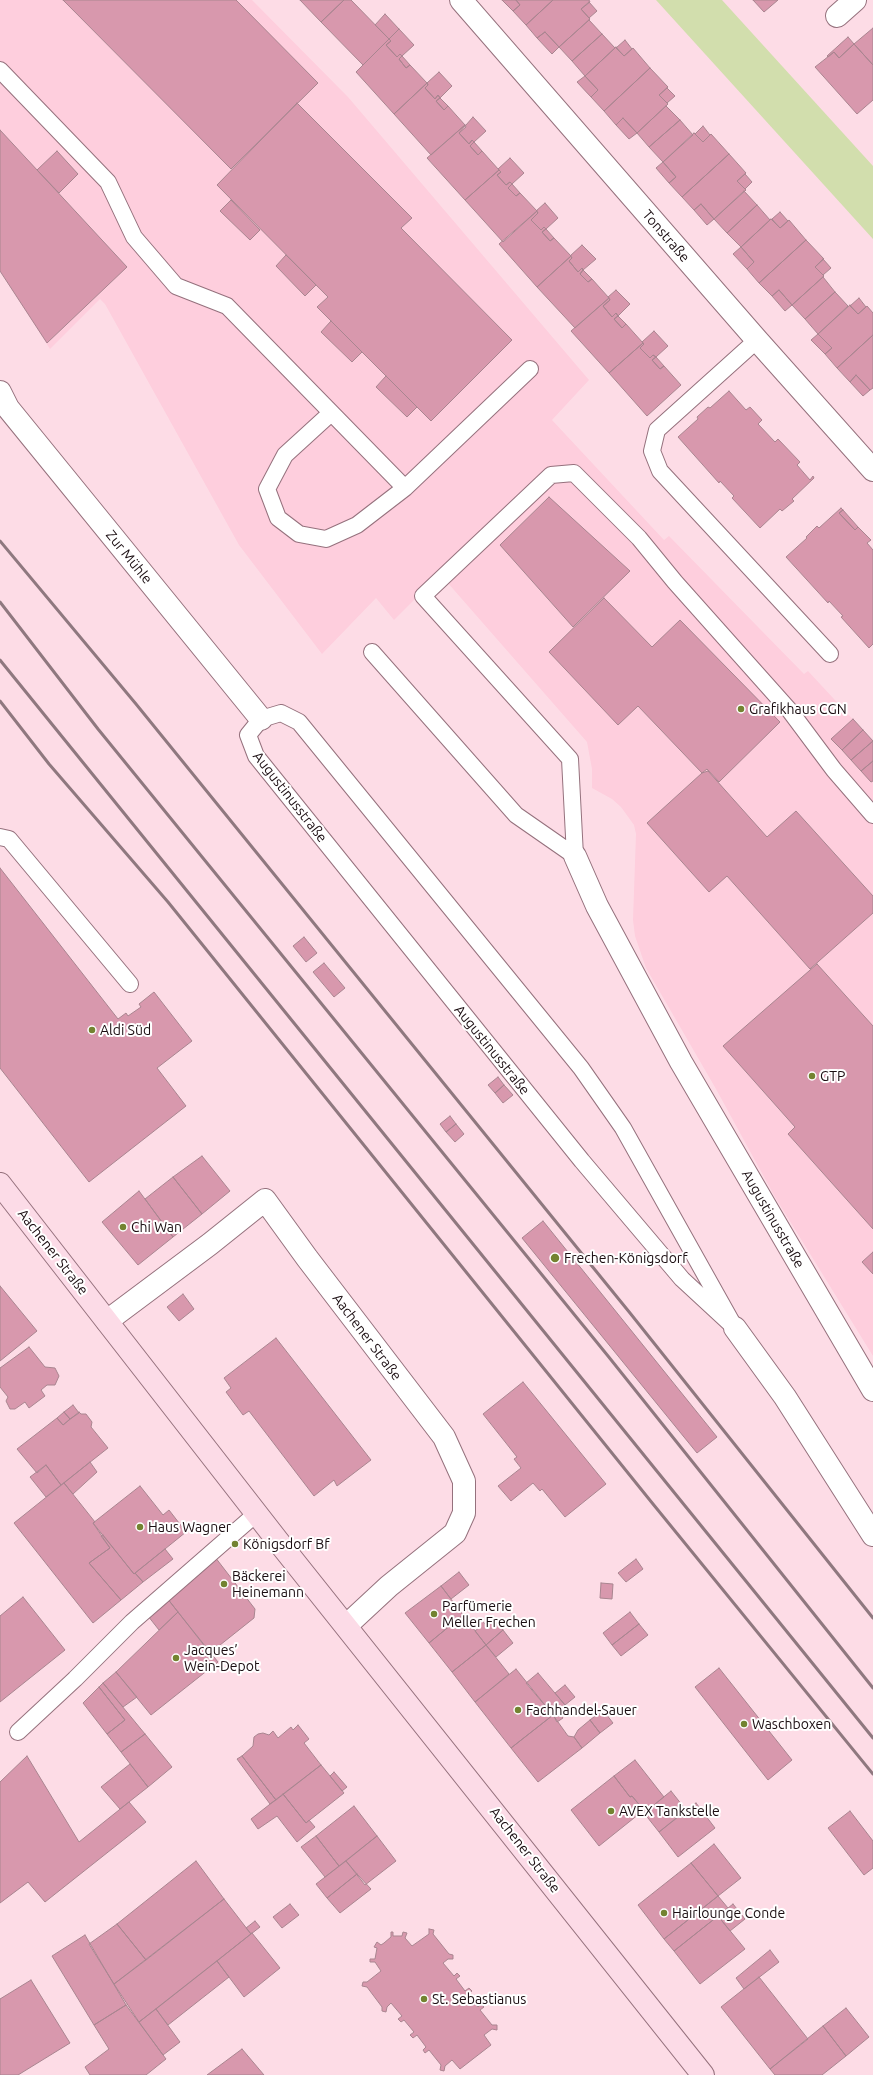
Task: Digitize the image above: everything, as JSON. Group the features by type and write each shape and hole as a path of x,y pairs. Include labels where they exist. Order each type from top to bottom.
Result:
{"main road":[{"name":"Aachener Straße","path":"0,1184 257,1513 703,2075"}],"street":[{"name":"Tonstraße","path":"461,0 757,340 873,470"},
{"path":"837,16 855,0"},
{"name":"Zur Mühle","path":"0,392 8,408 261,719"},
{"name":"Augustinusstraße","path":"575,856 597,906 681,1062 873,1390"},
{"name":"Aachener Straße","path":"107,1321 210,1244 265,1200 307,1258 444,1437 464,1481 464,1514 455,1533 389,1586 347,1625"},
{"name":"Augustinusstraße","path":"735,1328 785,1397 873,1535"}],"lane":[{"path":"0,70 108,182 134,237 176,286 227,306 405,488"},
{"path":"757,340 657,430 652,451 660,471 830,654"},
{"path":"331,413 285,455 267,489 278,518 299,534 326,538 357,525 405,488 530,368"},
{"path":"575,856 570,759 423,596 551,475 574,473 639,538 675,582 790,711 834,770 873,815"},
{"path":"372,652 516,815 575,856"},
{"name":"Augustinusstraße","path":"281,713 299,722 581,1068 623,1128 735,1328 682,1279 582,1161 256,756 248,735 261,719 281,713"},
{"path":"0,837 9,839 130,984"},
{"path":"18,1732 75,1679 132,1622 257,1513"}],"shaded area":[{"path":"0,0 252,0 348,97 589,380 552,420 664,540 669,536 804,674 808,671 873,741 873,1356 775,1197 716,1089 646,968 635,936 633,920 636,834 634,825 621,807 612,799 592,788 592,769 587,742 440,574 394,620 376,598 322,654 239,545 105,304 100,299 50,349 0,271"}],"green space":[{"path":"656,0 722,0 873,166 873,239"}],"building":[{"path":"63,0 236,0 318,83 231,169"},
{"path":"300,0 344,0 321,22"},
{"path":"344,0 351,0 389,39 363,65 321,22"},
{"path":"502,0 516,0 520,5 513,11"},
{"path":"516,0 553,0 526,25 513,11 520,5"},
{"path":"553,0 589,0 590,2 581,9 590,19 559,47 545,32 537,38 526,25"},
{"path":"753,0 778,0 764,12"},
{"path":"589,2 597,11 589,18 581,9"},
{"path":"385,14 399,29 389,39 375,25"},
{"path":"589,20 602,34 572,61 559,47"},
{"path":"873,28 873,65 854,44"},
{"path":"399,29 414,45 402,56 400,54 397,57 386,45 391,41 389,39"},
{"path":"545,32 559,47 552,54 537,38"},
{"path":"602,34 615,48 585,76 572,61"},
{"path":"848,37 854,44 839,58 834,52 828,57 827,56"},
{"path":"389,39 391,41 386,45 397,57 400,54 402,56 399,59 406,68 410,65 427,83 394,114 356,72"},
{"path":"625,40 632,49 624,56 616,48"},
{"path":"854,44 873,65 873,100 857,114 815,67 834,52 839,58"},
{"path":"616,47 624,56 633,48 650,68 604,111 591,97 598,90 585,76"},
{"path":"402,56 410,65 406,68 399,59"},
{"path":"650,68 668,87 659,95 668,104 637,133 623,118 616,125 604,111"},
{"path":"439,72 452,86 440,98 438,95 435,99 425,88 428,85 427,83"},
{"path":"585,76 598,90 591,97 577,82"},
{"path":"427,83 428,85 425,88 435,99 438,95 440,98 436,101 444,110 448,106 465,125 431,155 394,114"},
{"path":"667,88 675,96 667,103 659,95"},
{"path":"440,98 448,106 444,110 436,101"},
{"path":"297,103 412,218 401,228 512,340 431,421 317,307 328,297 217,185"},
{"path":"666,106 680,120 649,147 637,133"},
{"path":"473,117 486,131 474,142 472,140 469,144 459,133"},
{"path":"623,118 637,133 629,139 616,125"},
{"path":"680,120 693,135 663,162 649,147"},
{"path":"465,125 466,127 459,133 469,144 472,140 474,142 470,146 478,155 482,151 499,170 465,200 427,158"},
{"path":"703,126 710,135 703,142 695,134"},
{"path":"0,130 127,267 47,343 0,271"},
{"path":"694,133 703,142 711,134 729,154 682,197 669,183 676,177 663,162"},
{"path":"474,142 482,151 478,155 470,146"},
{"path":"57,151 78,174 59,193 37,170"},
{"path":"729,154 746,173 737,181 746,190 714,219 701,204 694,210 682,197"},
{"path":"510,158 524,173 512,184 510,182 506,185 497,175 501,172 498,169"},
{"path":"663,162 676,177 669,183 656,168"},
{"path":"499,170 501,172 497,175 506,185 510,182 512,184 508,188 516,196 520,193 537,211 503,242 465,200"},
{"path":"745,174 752,182 745,189 737,181"},
{"path":"512,184 520,193 516,196 508,188"},
{"path":"744,191 757,205 727,233 714,219"},
{"path":"231,200 260,230 250,240 220,211"},
{"path":"545,203 558,218 546,229 544,227 541,230 531,220 538,213 536,211"},
{"path":"701,204 714,219 707,225 694,210"},
{"path":"757,205 770,220 741,247 727,233"},
{"path":"537,211 538,213 531,220 541,230 544,227 546,229 542,232 550,241 554,238 571,256 537,287 499,244"},
{"path":"780,212 788,221 780,228 772,219"},
{"path":"771,219 780,228 789,220 806,240 759,283 747,269 754,262 741,247"},
{"path":"546,229 554,238 550,241 542,232"},
{"path":"806,240 824,259 815,267 824,276 792,305 779,290 772,296 759,283"},
{"path":"582,245 596,259 583,270 582,268 578,272 569,261 572,258 570,256"},
{"path":"741,247 754,262 747,269 733,254"},
{"path":"286,255 316,285 305,296 276,266"},
{"path":"571,256 572,258 569,261 578,272 582,268 583,270 580,274 588,282 592,279 609,298 575,328 537,287"},
{"path":"823,259 831,268 823,275 815,267"},
{"path":"583,270 592,279 588,282 580,274"},
{"path":"823,277 835,292 805,319 792,305"},
{"path":"616,290 630,304 618,316 616,313 612,317 603,306 610,300 608,297"},
{"path":"779,290 792,305 785,311 772,296"},
{"path":"835,292 848,306 818,334 805,319"},
{"path":"609,298 610,300 603,306 612,317 616,313 618,316 614,319 622,328 626,324 643,343 609,373 571,331"},
{"path":"859,298 866,307 858,314 850,306"},
{"path":"850,305 858,314 867,306 873,313 873,335 837,368 825,354 832,348 818,334"},
{"path":"618,316 626,324 622,328 614,319"},
{"path":"331,321 362,352 352,362 321,332"},
{"path":"654,331 668,346 656,357 653,355 650,358 640,348 644,344 642,342"},
{"path":"818,334 832,348 825,354 811,340"},
{"path":"873,335 873,388 870,390 856,375 850,382 837,368"},
{"path":"643,343 644,344 640,348 650,358 653,355 656,357 652,360 660,369 664,366 681,385 647,416 609,373"},
{"path":"656,357 664,366 660,369 652,360"},
{"path":"856,375 870,390 863,396 850,382"},
{"path":"386,376 417,407 407,417 376,387"},
{"path":"729,391 746,410 750,407 762,420 758,424 775,442 778,439 800,462 797,465 810,480 813,476 814,478 792,499 794,501 782,511 780,509 760,528 732,498 734,496 720,481 719,483 678,437 698,419 697,417 708,407 710,408"},
{"path":"549,497 630,571 573,627 500,545"},
{"path":"841,508 843,510 839,513 855,530 858,527 871,540 867,543 873,550 873,644 869,648 841,617 843,616 829,601 828,603 786,557 807,538 806,537 817,526 819,528"},
{"path":"843,510 858,527 855,530 839,513"},
{"path":"604,598 652,647 680,620 780,722 719,782 707,769 702,773 638,706 618,725 549,652"},
{"path":"853,719 863,730 842,750 831,739"},
{"path":"863,730 873,741 851,760 842,750"},
{"path":"873,741 873,761 861,771 851,760"},
{"path":"873,761 873,781 871,782 861,771"},
{"path":"708,771 767,837 796,811 873,896 873,913 810,969 727,876 709,892 647,823 702,773"},
{"name":"Aldi Süd","path":"0,868 118,1019 126,1013 128,1016 141,1007 139,1004 154,992 192,1041 157,1068 186,1106 89,1182 0,1068"},
{"path":"304,937 317,953 306,962 293,946"},
{"path":"324,963 345,988 334,997 313,972"},
{"name":"GTP","path":"817,964 873,1026 873,1229 788,1134 795,1127 723,1046"},
{"path":"498,1077 504,1085 495,1093 488,1085"},
{"path":"504,1085 513,1095 503,1103 495,1093"},
{"path":"450,1116 456,1124 446,1132 440,1124"},
{"path":"456,1124 464,1134 455,1142 446,1132"},
{"path":"202,1156 230,1191 202,1214 173,1177"},
{"path":"173,1177 202,1214 173,1237 145,1199"},
{"path":"139,1191 173,1237 138,1265 102,1222"},
{"path":"543,1221 717,1437 697,1453 522,1238"},
{"path":"873,1252 873,1274 862,1262"},
{"path":"0,1286 37,1331 0,1361"},
{"path":"183,1294 194,1309 179,1321 167,1307"},
{"path":"276,1338 371,1460 337,1486 334,1480 314,1496 249,1411 243,1415 226,1392 231,1388 224,1378"},
{"path":"29,1347 45,1367 55,1368 59,1376 55,1385 47,1385 41,1390 45,1396 29,1408 25,1402 15,1409 10,1409 6,1401 8,1397 0,1387 0,1368"},
{"path":"523,1382 606,1484 565,1517 542,1489 540,1491 533,1483 511,1501 498,1486 521,1468 514,1459 517,1457 483,1414"},
{"path":"73,1405 79,1413 70,1419 64,1412"},
{"path":"64,1412 70,1419 63,1425 57,1418"},
{"path":"79,1412 81,1414 86,1414 92,1422 91,1427 108,1448 61,1485 46,1465 37,1473 17,1449 57,1418 63,1425"},
{"path":"90,1462 97,1472 73,1494 64,1483"},
{"path":"46,1465 61,1485 46,1497 30,1477"},
{"path":"64,1483 95,1522 93,1523 110,1548 89,1563 121,1600 93,1623 14,1523"},
{"name":"Haus Wagner","path":"140,1486 163,1515 169,1510 186,1532 134,1574 93,1523"},
{"path":"103,1535 134,1574 135,1573 143,1582 121,1600 89,1563 110,1548 101,1536"},
{"path":"165,1549 173,1559 143,1582 135,1573"},
{"path":"215,1557 255,1609 254,1618 210,1653 167,1598"},
{"path":"636,1559 643,1569 626,1582 618,1573"},
{"path":"459,1572 469,1585 451,1599 441,1586"},
{"path":"601,1583 613,1584 612,1599 600,1598"},
{"name":"Parfümerie Meller Frechen","path":"441,1586 463,1615 429,1643 405,1613"},
{"path":"23,1597 65,1650 0,1702 0,1616"},
{"path":"167,1598 178,1612 159,1630 148,1616"},
{"path":"178,1612 218,1662 151,1715 116,1672"},
{"path":"630,1612 639,1624 612,1645 603,1633"},
{"path":"463,1615 486,1645 452,1672 429,1643"},
{"path":"493,1617 503,1630 486,1645 475,1631 480,1627 477,1623 481,1619 485,1624"},
{"path":"639,1624 648,1635 621,1656 612,1645"},
{"path":"503,1630 513,1643 496,1657 486,1645"},
{"path":"486,1645 509,1674 475,1702 452,1672"},
{"name":"Waschboxen","path":"719,1668 792,1760 768,1780 695,1687"},
{"path":"516,1669 553,1715 511,1748 475,1702"},
{"path":"116,1672 137,1697 123,1707 103,1683"},
{"path":"538,1673 565,1705 553,1715 526,1683"},
{"path":"103,1683 145,1734 121,1752 107,1734 125,1720 99,1687"},
{"path":"565,1685 575,1697 565,1705 555,1693"},
{"path":"99,1687 125,1720 107,1734 83,1703"},
{"path":"603,1710 613,1723 600,1733 590,1720"},
{"path":"558,1711 563,1718 557,1722 553,1715"},
{"path":"553,1715 568,1736 574,1737 582,1748 538,1782 511,1748"},
{"path":"590,1720 600,1733 582,1748 574,1737 578,1730"},
{"path":"298,1725 309,1739 304,1743 321,1765 276,1800 242,1756 253,1746 254,1737 258,1734 263,1733 269,1735 273,1731 278,1738 291,1727 293,1730"},
{"path":"145,1734 172,1767 148,1787 121,1752"},
{"path":"27,1756 79,1842 129,1802 146,1822 45,1902 28,1882 0,1903 0,1782"},
{"path":"242,1756 276,1800 270,1804 237,1759"},
{"path":"635,1760 664,1797 645,1812 632,1796 630,1797 614,1776"},
{"path":"130,1764 148,1787 120,1809 101,1787"},
{"path":"321,1765 344,1793 306,1823 283,1794"},
{"path":"334,1772 347,1787 342,1791 330,1776"},
{"path":"614,1776 630,1797 632,1796 644,1810 599,1846 571,1810"},
{"path":"671,1791 686,1810 659,1832 644,1813"},
{"path":"283,1794 306,1823 309,1820 315,1827 297,1842 277,1816 258,1829 251,1819"},
{"path":"696,1803 715,1828 678,1857 659,1832"},
{"path":"354,1806 377,1836 339,1866 316,1836"},
{"path":"850,1811 873,1841 873,1868 864,1875 828,1828"},
{"path":"316,1836 339,1866 325,1877 301,1847"},
{"path":"377,1836 396,1861 365,1885 346,1861"},
{"path":"714,1844 741,1878 718,1896 691,1863"},
{"path":"196,1861 224,1899 146,1960 117,1924"},
{"path":"346,1861 357,1874 327,1898 316,1884"},
{"path":"691,1863 718,1896 664,1939 638,1905"},
{"path":"357,1874 371,1889 340,1913 327,1898"},
{"path":"718,1896 728,1908 674,1951 664,1939"},
{"path":"224,1899 251,1934 139,2022 114,1984"},
{"path":"290,1904 299,1915 282,1928 273,1917"},
{"path":"733,1904 745,1919 730,1931 718,1916"},
{"path":"718,1916 745,1949 700,1984 674,1951"},
{"path":"255,1921 260,1927 251,1934 246,1928"},
{"path":"117,1924 146,1960 114,1984 89,1944"},
{"name":"St. Sebastianus","path":"429,1929 434,1930 433,1934 449,1954 453,1955 453,1959 448,1959 443,1963 454,1976 457,1973 460,1976 456,1979 465,1991 469,1988 472,1991 468,1994 478,2007 481,2004 484,2007 480,2010 492,2025 497,2025 497,2030 492,2029 484,2035 491,2045 460,2069 452,2060 445,2066 444,2071 440,2070 441,2065 429,2050 425,2053 423,2050 426,2047 417,2035 413,2038 410,2035 414,2032 404,2020 401,2022 398,2019 402,2016 391,2003 387,2007 386,2012 382,2011 382,2007 367,1987 362,1986 363,1982 367,1982 381,1971 375,1962 370,1962 370,1959 375,1959 377,1948 374,1947 377,1942 381,1945 384,1943 391,1937 391,1932 393,1932 393,1936 402,1936 403,1932 407,1933 405,1938 412,1946 429,1934"},
{"path":"252,1933 280,1968 244,1997 217,1961"},
{"path":"85,1935 126,2005 94,2025 52,1956"},
{"path":"770,1950 779,1962 744,1989 736,1978"},
{"path":"217,1961 229,1977 168,2025 156,2009"},
{"path":"759,1977 808,2039 770,2069 721,2007"},
{"path":"31,1980 70,2043 18,2075 0,2075 0,1999"},
{"path":"126,2005 166,2059 146,2075 90,2075 85,2067 109,2049 94,2025"},
{"path":"846,2008 869,2037 846,2056 823,2026"},
{"path":"156,2009 180,2042 163,2055 139,2022"},
{"path":"823,2026 846,2056 822,2075 775,2075 770,2069"},
{"path":"242,2049 264,2075 207,2075"}],"railway":[{"path":"0,541 136,704 630,1313 873,1618"},
{"path":"0,602 98,729 608,1356 873,1688"},
{"path":"0,660 873,1738"},
{"path":"0,701 49,764 168,902 653,1504 873,1774"}],"place":[{"name":"Grafikhaus CGN","path":"741,709"},
{"name":"Aldi Süd","path":"92,1030"},
{"name":"GTP","path":"812,1076"},
{"name":"Chi Wan","path":"123,1227"},
{"name":"Frechen-Königsdorf","path":"555,1258"},
{"name":"Haus Wagner","path":"140,1527"},
{"name":"Königsdorf Bf","path":"235,1544"},
{"name":"Bäckerei Heinemann","path":"224,1584"},
{"name":"Parfümerie Meller Frechen","path":"434,1614"},
{"name":"Jacques’ Wein-Depot","path":"176,1658"},
{"name":"Fachhandel-Sauer","path":"518,1710"},
{"name":"Waschboxen","path":"744,1724"},
{"name":"AVEX Tankstelle","path":"611,1811"},
{"name":"Hairlounge Conde","path":"664,1913"},
{"name":"St. Sebastianus","path":"424,1999"}]}
